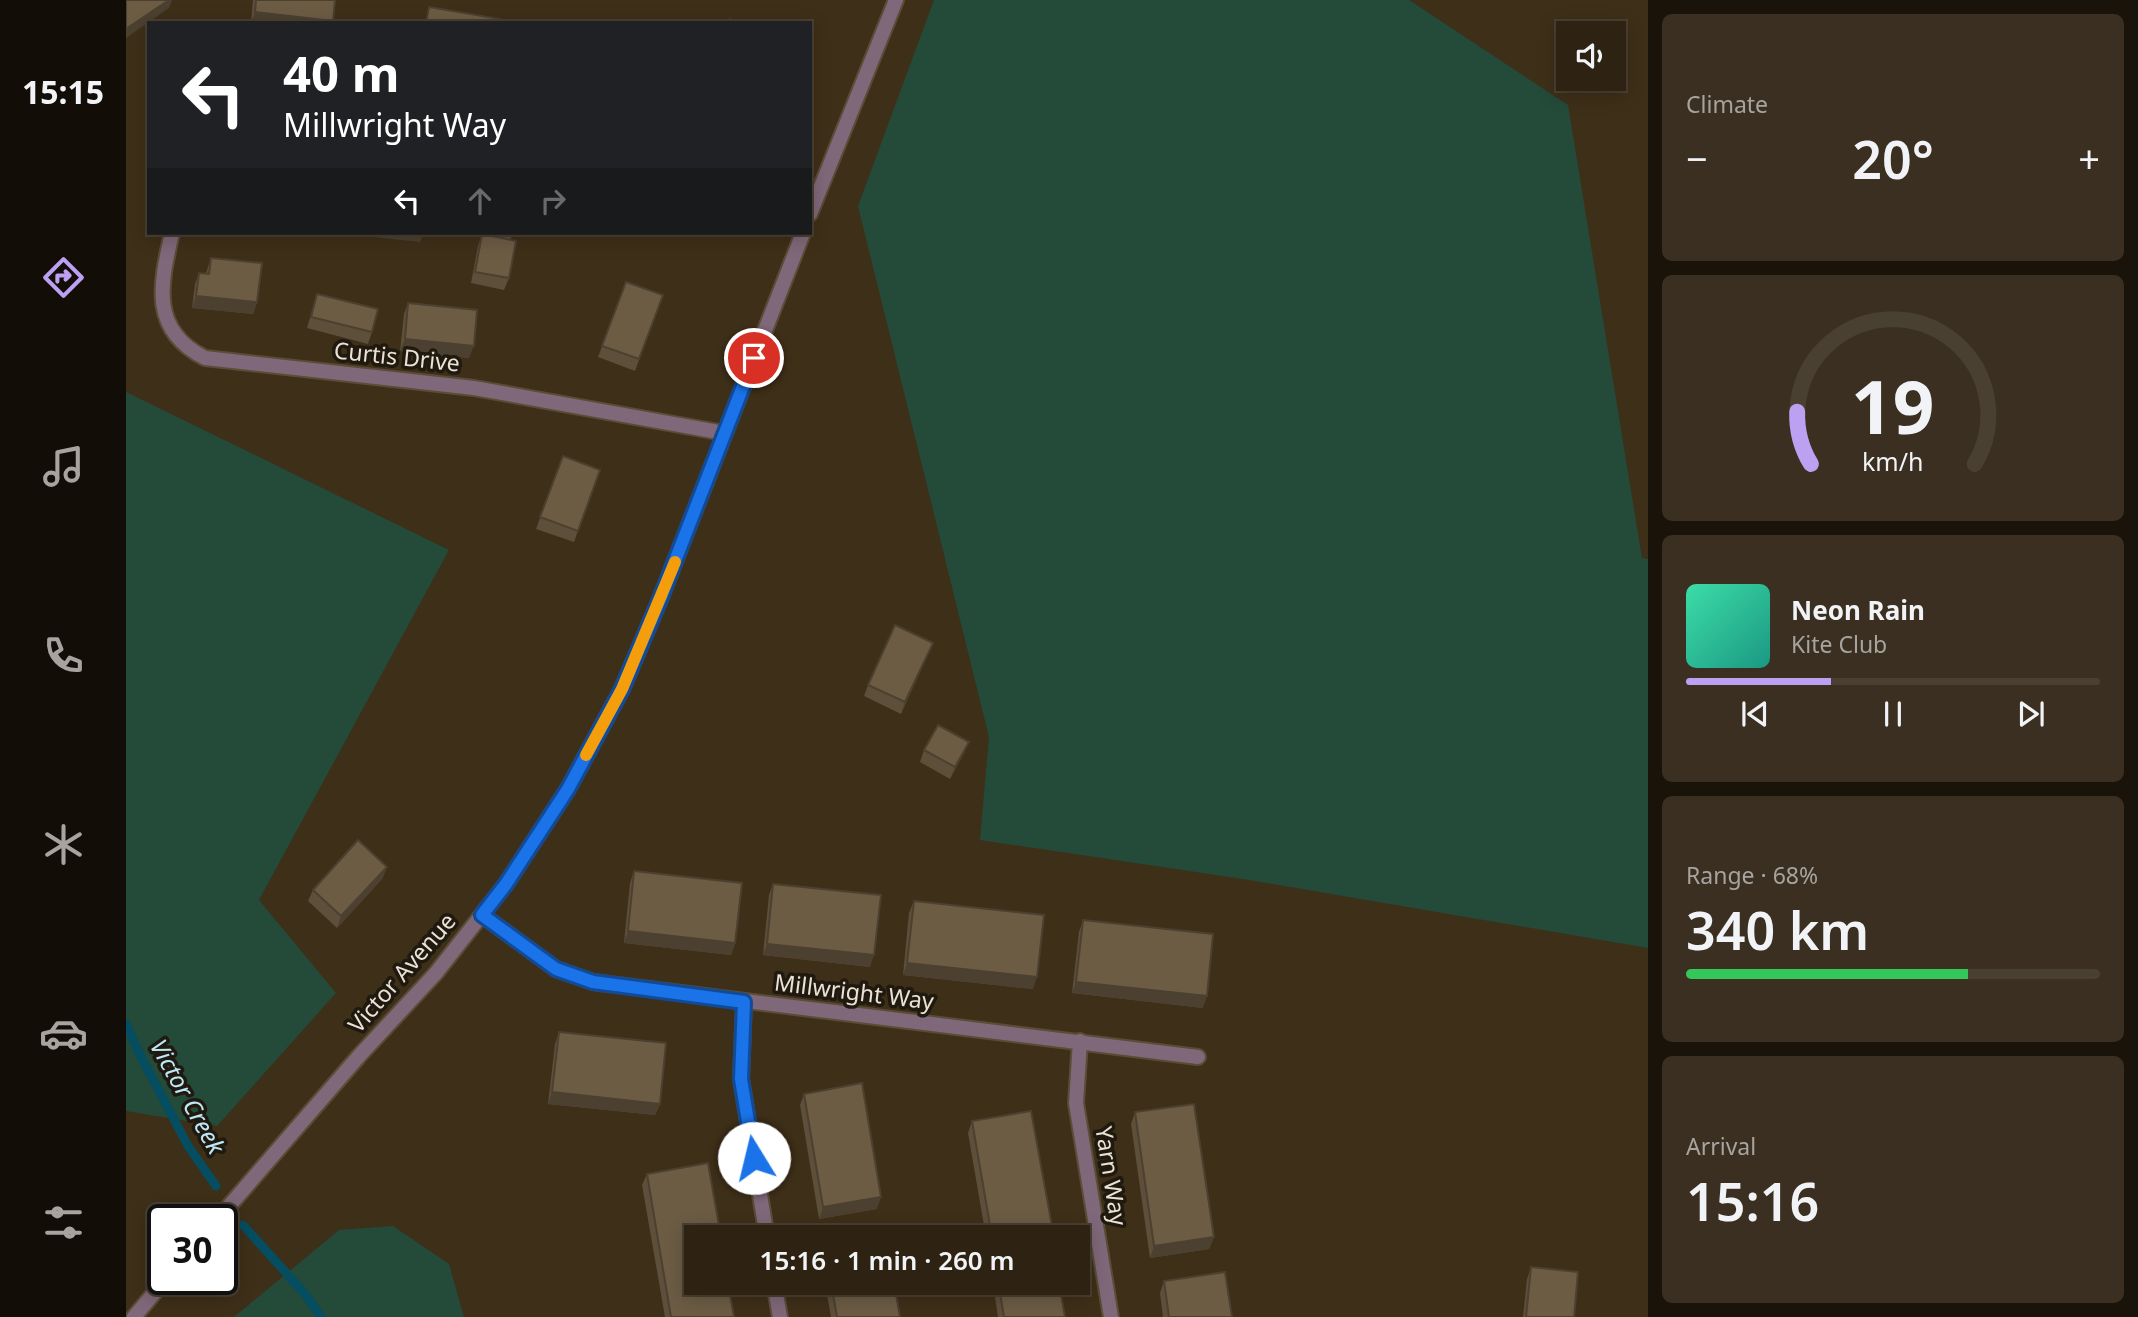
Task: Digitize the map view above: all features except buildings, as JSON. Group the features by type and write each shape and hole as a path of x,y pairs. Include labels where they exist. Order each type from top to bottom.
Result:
{"street":[{"path":"815,190 896,0"},
{"name":"Curtis Drive","path":"172,235 162,292 163,309 178,339 205,358 474,388 724,433"},
{"name":"Victor Avenue","path":"232,1204 359,1056 436,973 506,884 568,789 622,689 661,597 802,235"},
{"name":"Millwright Way","path":"482,915 556,969 593,982 1198,1057"},
{"path":"744,1002 741,1079 765,1225"},
{"name":"Yarn Way","path":"1080,1041 1076,1103 1111,1317"},
{"path":"134,1317 153,1295"},
{"path":"776,1295 780,1317"}],"green space":[{"path":"934,0 1409,0 1568,105 1642,558 1648,559 1648,948 1243,879 980,840 989,737 858,206"},
{"path":"126,392 449,550 259,900 336,993 217,1126 126,1111"},
{"path":"393,1226 449,1264 464,1317 234,1317 339,1230"}],"waterway":[{"name":"Victor Creek","path":"126,1024 188,1146 216,1186"},
{"name":"Victor Creek","path":"243,1225 305,1294 321,1317"}],"slow traffic":[{"path":"586,755 622,689 675,562"}],"route":[{"path":"754,358 661,597 622,689 568,789 506,884 482,915 556,969 593,982 744,1002 741,1079 754,1158"}]}
